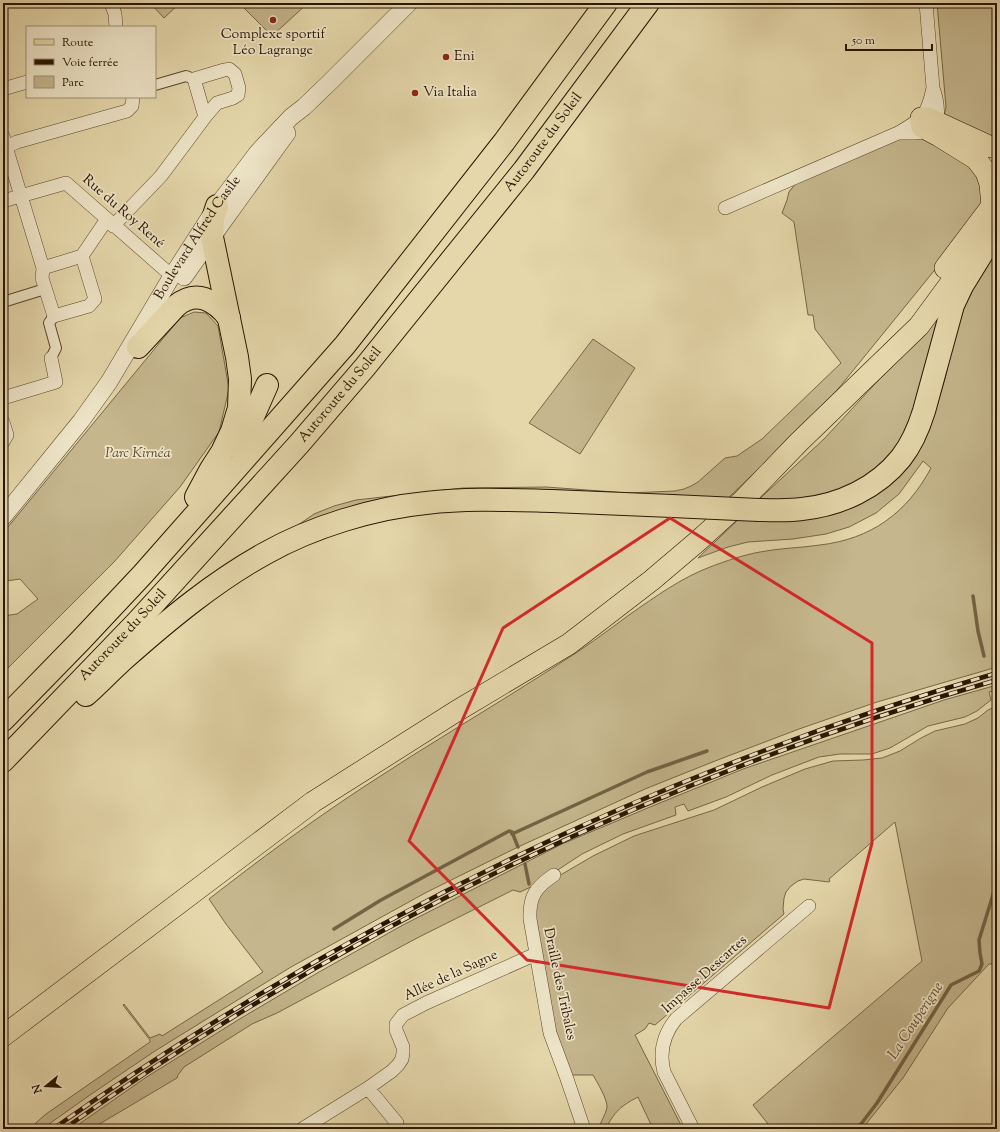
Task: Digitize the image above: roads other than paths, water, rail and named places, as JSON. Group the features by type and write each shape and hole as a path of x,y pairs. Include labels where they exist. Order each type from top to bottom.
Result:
{"highway":[{"name":"Autoroute du Soleil","path":"3,720 82,640 143,574 345,345 504,142 606,3"},
{"name":"Autoroute du Soleil","path":"3,761 138,621 299,444 365,367 524,170 648,3"},
{"path":"196,497 222,452 232,431 239,408 240,379 238,357 212,237 213,218 217,206"},
{"path":"3,765 199,597 265,553 299,537 336,523 368,513 432,502 493,500 759,510 801,509 830,504 859,492 894,466 902,456 919,427 953,305 962,286 997,229"},
{"path":"138,347 176,306 191,298 208,299 223,310 230,318"},
{"path":"143,574 196,497 235,449 248,428 267,385"}],"main road":[{"path":"929,123 997,148"},
{"path":"3,1036 313,802 456,712 569,644 652,580 698,541 742,500 799,442 919,326 995,209 986,172 976,159 939,136 929,123"}],"street":[{"path":"111,3 115,14 116,26"},
{"name":"Boulevard Alfred Casile","path":"3,517 81,421 109,382 172,276 217,206 264,145 291,117 304,108 409,3"},
{"path":"725,208 898,133 929,123 938,106 933,88 926,3"},
{"path":"43,268 82,256 110,223 160,176 217,103 238,95 239,88 235,74 229,70 224,70 194,79 186,76 156,85"},
{"path":"194,79 205,118"},
{"path":"3,89 26,82"},
{"path":"54,316 44,289 42,278 43,268 4,144 17,142 127,111 132,106 132,98"},
{"name":"Boulevard Alfred Casile","path":"109,382 124,366 138,347 212,237 304,108"},
{"name":"Rue du Roy René","path":"3,201 66,183 172,276"},
{"path":"3,398 56,382 51,358 56,348 49,323 54,316 89,306 95,299 82,256"},
{"path":"3,302 44,289"},
{"path":"3,422 7,435 3,442"},
{"name":"Draille des Tribales","path":"554,875 539,886 534,893 529,910 530,919 550,1032 584,1129"},
{"name":"Impasse Descartes","path":"693,1129 664,1072 662,1064 662,1046 667,1031 676,1019 809,906"},
{"name":"Allée de la Sagne","path":"302,1129 368,1088 398,1065 402,1060 403,1047 397,1036 396,1024 403,1015 426,1003 536,954"},
{"path":"368,1088 398,1123"}],"waterway":[{"name":"La Couperigne","path":"973,596 978,631 984,656"},
{"name":"La Couperigne","path":"994,691 996,699"},
{"path":"512,834 647,772 707,751"},
{"path":"334,929 381,900 509,831 512,832 518,847"},
{"path":"525,864 529,884"},
{"name":"La Couperigne","path":"854,1129 861,1124 877,1103 951,985 979,971 982,964 979,940 997,882"}],"railway":[{"path":"53,1129 163,1055 275,985 389,921 506,861 625,807 746,757 870,713 997,673"},
{"path":"64,1129 172,1056 282,988 396,924 511,865 630,811 750,762 873,719 997,680"}],"place":[{"name":"Complexe sportif Léo Lagrange","path":"273,20"},
{"name":"Eni","path":"446,57"},
{"name":"Via Italia","path":"415,93"}],"park label":[{"name":"Parc Kirnéa","path":"138,454"}]}
